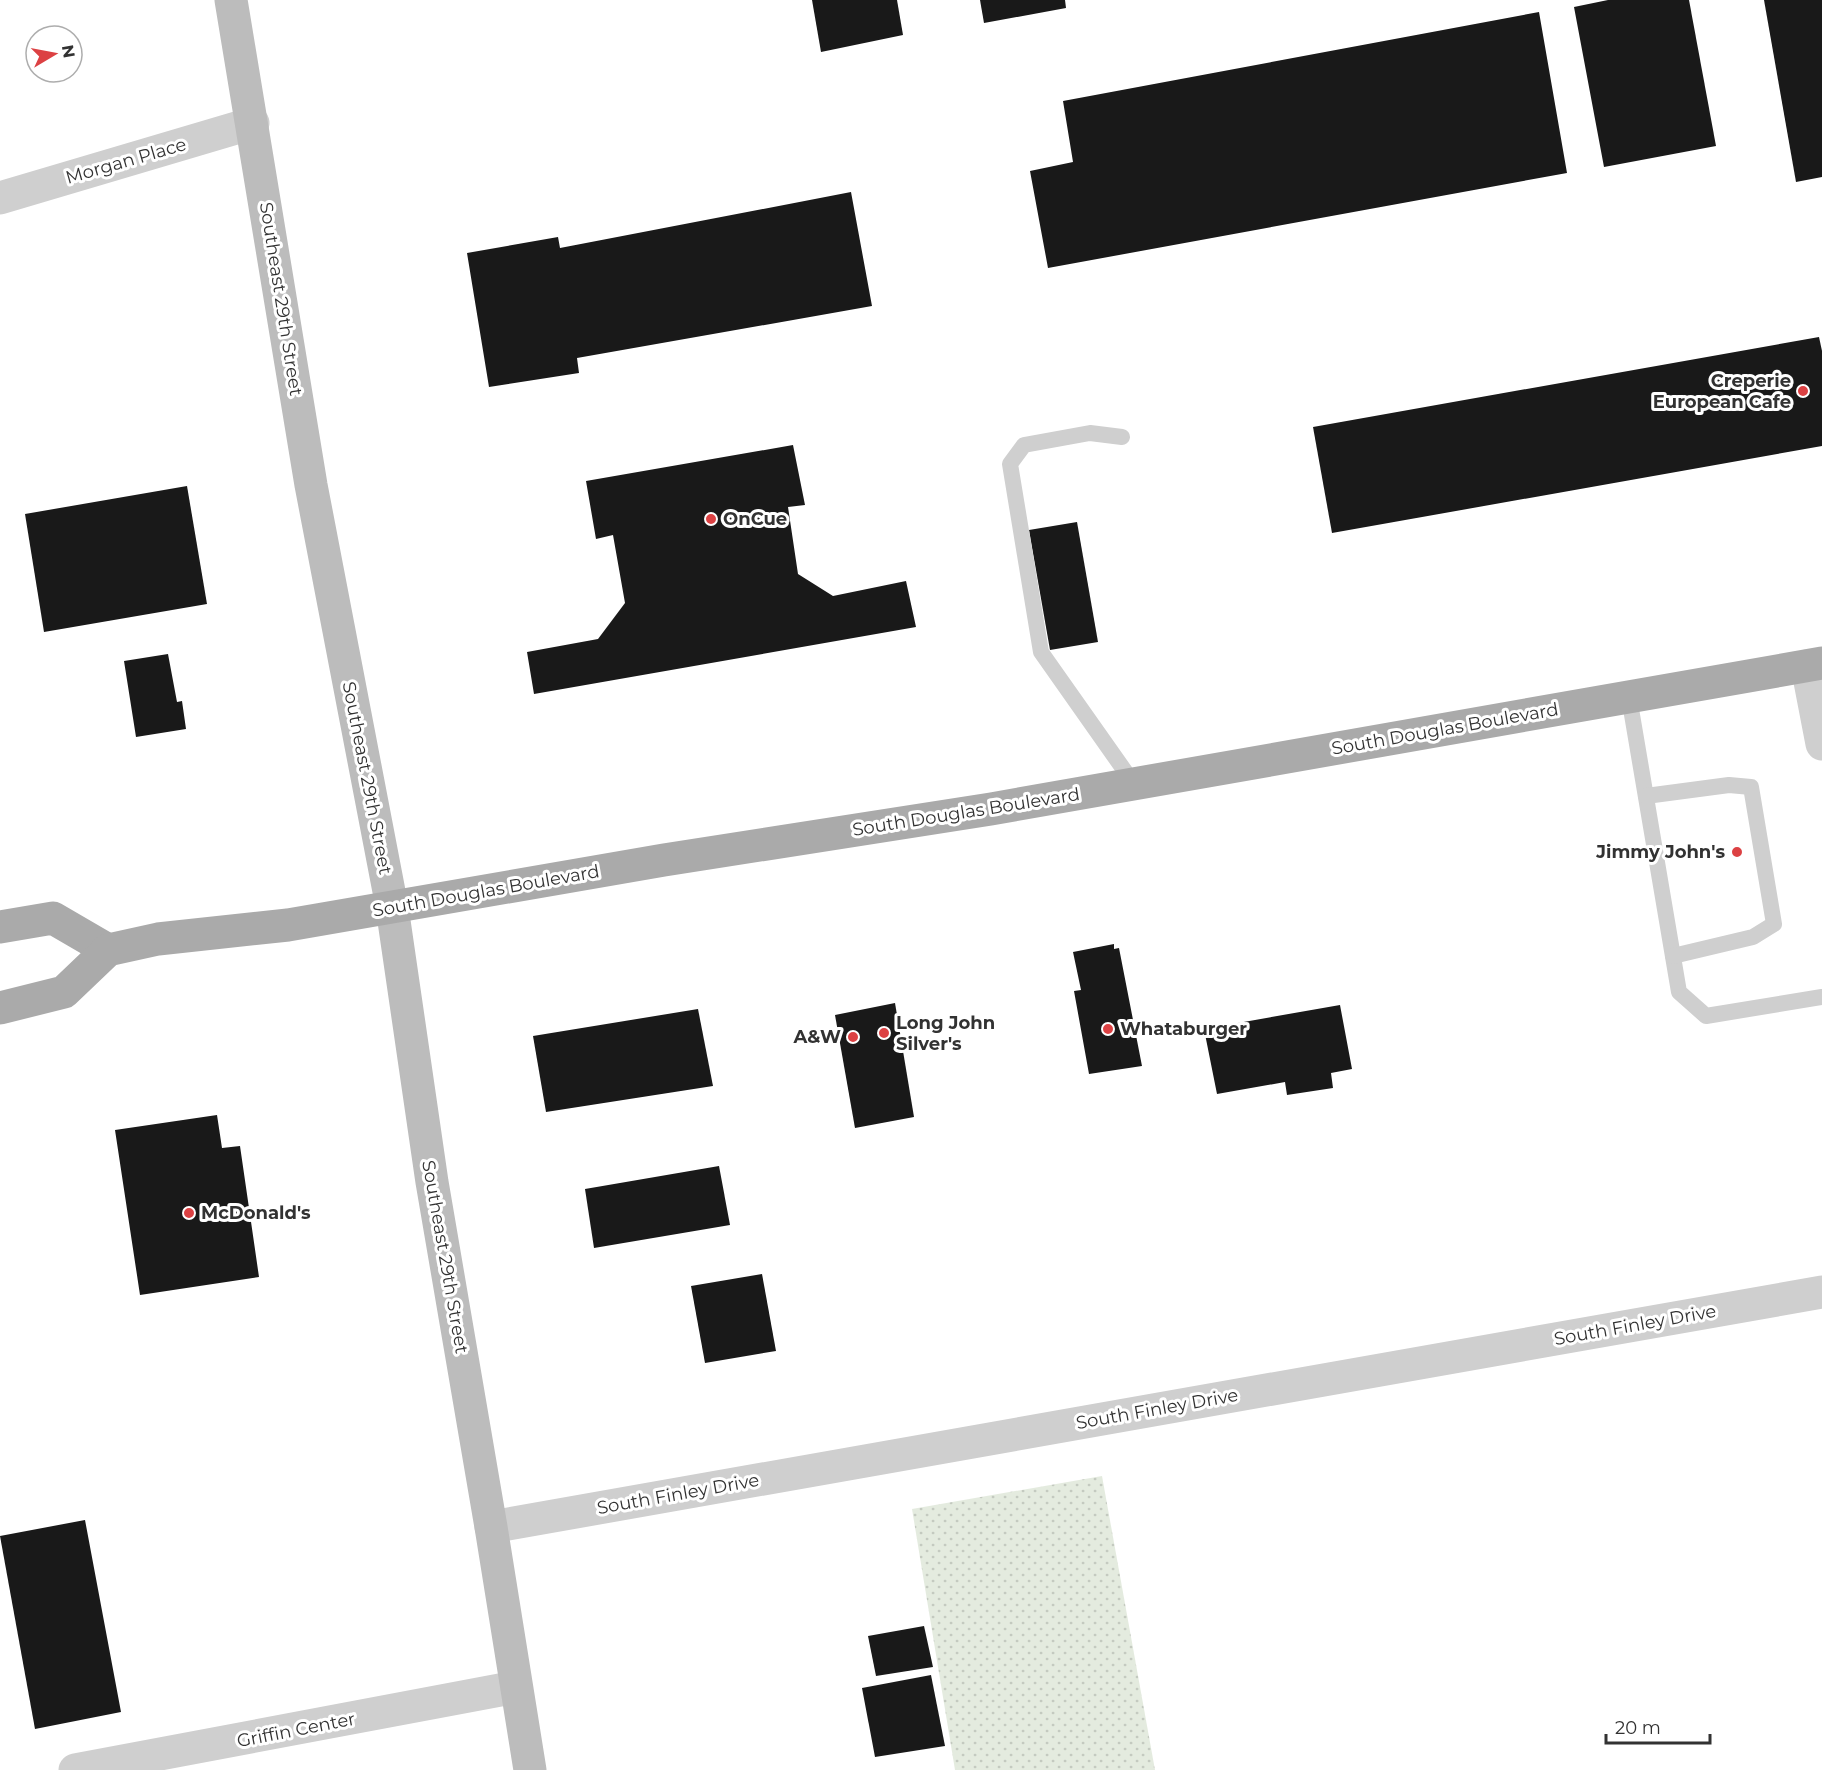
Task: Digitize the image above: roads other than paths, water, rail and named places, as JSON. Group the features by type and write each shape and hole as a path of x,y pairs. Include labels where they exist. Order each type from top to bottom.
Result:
{"main road":[{"name":"Southeast 29th Street","path":"231,0 311,485 392,907 432,1182 530,1770"},
{"name":"South Douglas Boulevard","path":"108,950 158,939 288,925 1134,784 1814,664"},
{"path":"0,927 53,918 108,950 64,992 0,1008"}],"street":[{"name":"Morgan Place","path":"0,198 253,123"},
{"path":"1814,664 1822,744"},
{"name":"South Finley Drive","path":"491,1527 1822,1292"},
{"name":"Griffin Center","path":"75,1770 516,1687"}],"lane":[{"path":"1122,437 1090,433 1024,445 1010,464 1041,652 1134,784"},
{"path":"1629,697 1679,992 1706,1016 1822,997"},
{"path":"1646,796 1729,785 1751,787 1774,924 1753,937 1673,956"}],"place":[{"name":"Creperie European Cafe","path":"1803,391"},
{"name":"OnCue","path":"711,519"},
{"name":"Jimmy John's","path":"1737,852"},
{"name":"Whataburger","path":"1108,1029"},
{"name":"Long John Silver's","path":"884,1033"},
{"name":"A&W","path":"853,1037"},
{"name":"McDonald's","path":"189,1213"}]}
